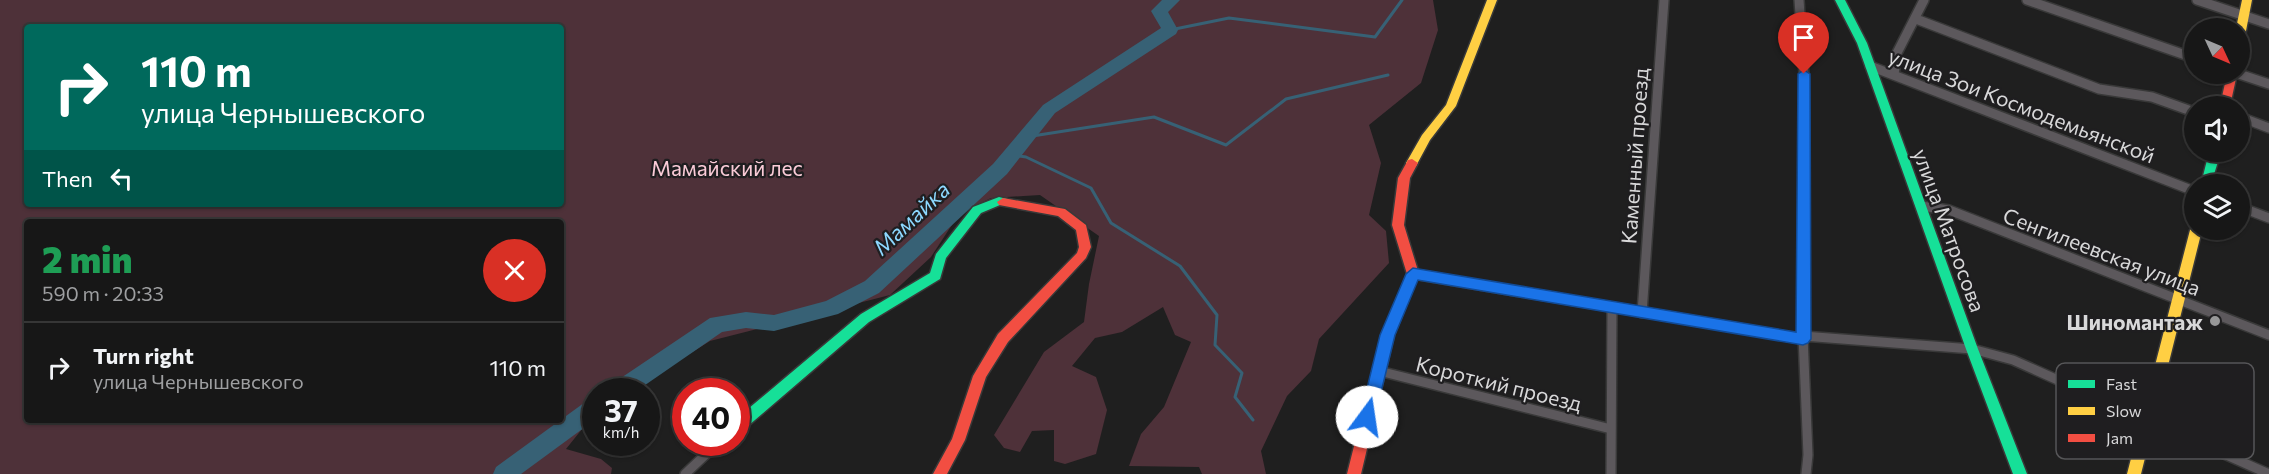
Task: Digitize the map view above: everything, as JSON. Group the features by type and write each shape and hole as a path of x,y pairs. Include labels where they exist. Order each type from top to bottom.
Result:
{"street":[{"path":"1354,474 1388,335 1413,274 1398,225 1404,178 1426,138 1451,106 1492,0"},
{"name":"Каменный проезд","path":"1642,313 1664,0"},
{"path":"1799,0 1804,74 1803,338 1808,455 1806,474"},
{"name":"улица Матросова","path":"1840,0 1862,43 1972,349 2020,474"},
{"path":"1894,75 1897,53 1924,0"},
{"path":"2027,0 2184,55"},
{"path":"2197,0 2269,24"},
{"path":"2243,17 2247,0"},
{"path":"1916,19 2099,89 2152,97 2184,108"},
{"name":"улица Зои Космодемьянской","path":"1870,66 2184,187"},
{"path":"2250,78 2269,84"},
{"path":"2250,121 2269,128"},
{"path":"750,416 865,318 936,276 940,256 977,210 999,201 1061,212 1082,228 1086,237 1082,255 1003,338 980,376 958,440 940,474"},
{"name":"Сенгилеевская улица","path":"1921,206 1949,210 2269,335"},
{"path":"2250,211 2269,218"},
{"path":"2163,363 2194,240"},
{"path":"1413,274 1612,309 1803,338 1972,349 2013,360 2056,379"},
{"path":"1611,474 1612,309"},
{"name":"Короткий проезд","path":"1379,371 1611,429"},
{"path":"685,474 704,456"},
{"path":"2133,474 2137,459"},
{"path":"2235,459 2269,474"}],"green space":[{"name":"Мамайский лес","path":"0,0 1433,0 1438,30 1421,83 1369,125 1381,163 1369,215 1386,231 1389,263 1319,339 1311,371 1287,396 1261,451 1266,474 1202,474 1199,467 1129,466 1141,434 1164,407 1191,342 1175,335 1163,307 1122,332 1095,338 1072,366 1096,377 1107,410 1096,454 1065,464 1054,461 1054,430 1032,431 1020,452 1004,448 994,435 1044,352 1084,322 1099,236 1040,195 991,198 959,214 931,257 890,295 710,341 651,378 582,378 582,429 566,449 582,454 582,456 601,459 612,468 611,474 0,474"}],"waterway":[{"name":"Мамайка","path":"638,378 717,324 746,320 774,323 831,308 872,287 1000,169 1049,109 1170,30 1159,11 1172,0"},
{"path":"1170,30 1229,18 1375,37 1402,0"},
{"path":"1026,137 1154,117 1226,145 1286,99 1388,75"},
{"path":"1012,155 1026,157 1091,188 1111,223 1180,266 1217,315 1215,345 1242,373 1235,397 1253,420"},
{"name":"Мамайка","path":"504,474 582,416"}],"traffic: fast":[{"path":"1840,0 1862,43 1972,349 2020,474"},
{"path":"2209,174 2212,162"},
{"path":"750,416 865,318 936,276 940,257 977,210 999,201 1003,202"}],"traffic: slow":[{"path":"1412,163 1426,138 1451,106 1492,0"},
{"path":"2244,18 2247,0"},
{"path":"2162,363 2193,240"},
{"path":"2134,474 2138,459"}],"traffic: jam":[{"path":"2227,96 2230,84"},
{"path":"1354,474 1388,335 1413,274 1398,225 1404,178 1412,163"},
{"path":"940,474 958,440 980,376 1003,338 1082,255 1085,247 1082,228 1061,212 1003,202"}],"place":[{"name":"Шиномантаж","path":"2215,321"}],"route":[{"path":"1367,417 1388,335 1413,274 1612,309 1803,339 1804,74"}]}
